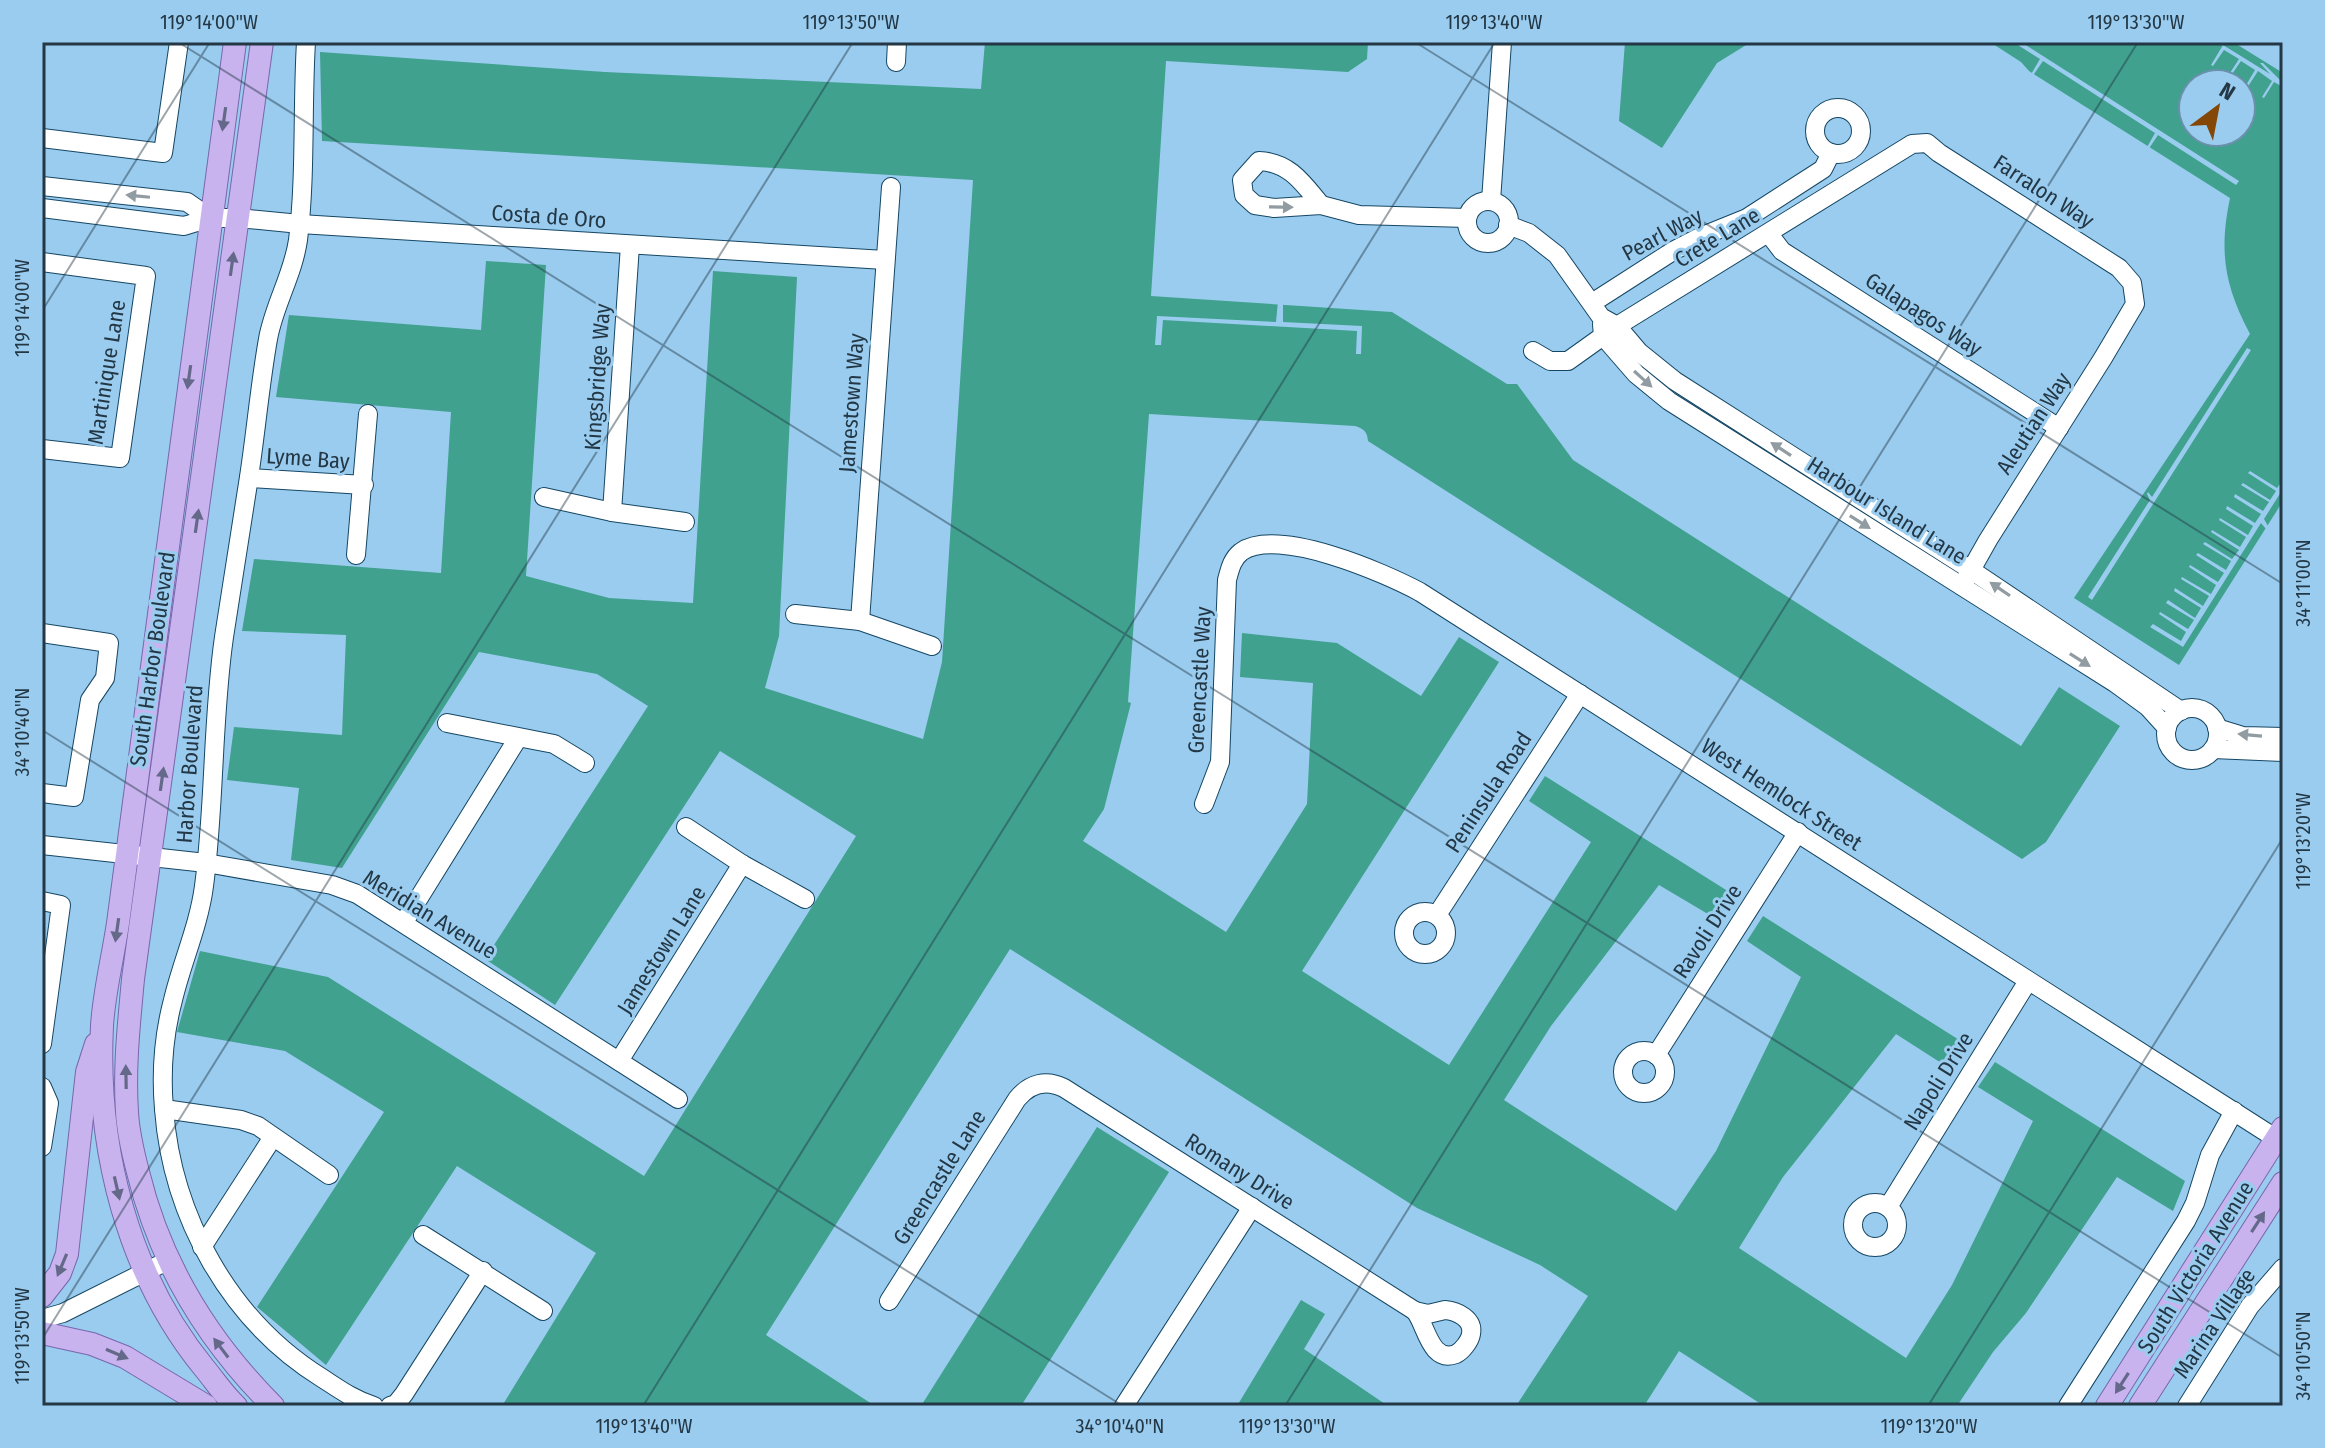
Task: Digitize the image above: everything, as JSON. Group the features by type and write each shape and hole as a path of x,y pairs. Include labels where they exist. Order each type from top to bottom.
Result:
{"main road":[{"name":"South Harbor Boulevard","path":"235,42 102,1024 104,1098 111,1159 132,1240 145,1273 171,1322 195,1357 236,1406"},
{"name":"South Harbor Boulevard","path":"262,42 127,1037 127,1114 147,1210 167,1261 195,1312 224,1352 273,1406"},
{"path":"42,1296 60,1273 67,1254 87,1072 102,1024"},
{"name":"South Victoria Avenue","path":"2107,1406 2281,1137"},
{"name":"South Victoria Avenue","path":"2140,1406 2283,1183"},
{"path":"42,1333 92,1344 125,1357 206,1406"}],"street":[{"path":"42,138 163,153 179,42"},
{"name":"Harbor Boulevard","path":"306,42 300,224 292,269 268,337 216,706 210,838 204,889 172,1000 167,1029 164,1109 172,1161 187,1212 202,1247 232,1295 261,1331 299,1364 360,1402 374,1406"},
{"path":"896,62 897,42"},
{"path":"1491,201 1502,42"},
{"name":"Crete Lane","path":"1533,351 1550,361 1568,361 1603,321 1769,234 1912,144 1927,143"},
{"name":"Farralon Way","path":"1927,143 2119,268 2132,283"},
{"name":"Pearl Way","path":"1603,321 1673,251 1747,218 1823,169 1831,153"},
{"name":"Costa de Oro","path":"42,186 187,202 210,218"},
{"name":"Jamestown Way","path":"860,621 891,187"},
{"path":"1491,201 1503,207 1508,225 1501,237 1481,241 1470,232 1467,218 1473,207 1491,201"},
{"path":"1321,205 1359,215 1467,218"},
{"name":"Costa de Oro","path":"42,208 184,226 210,218 238,218 885,260"},
{"name":"Harbour Island Lane","path":"1508,225 1529,233 1557,255 1603,321 1675,381 1967,578 2148,707 2167,728"},
{"name":"Galapagos Way","path":"1769,234 1782,251 2059,428"},
{"name":"Kingsbridge Way","path":"612,512 630,245"},
{"name":"Martinique Lane","path":"42,262 146,276 120,458 42,449"},
{"name":"Aleutian Way","path":"1967,578 2135,304 2132,283"},
{"name":"Lyme Bay","path":"356,555 368,414"},
{"name":"Lyme Bay","path":"249,478 364,485"},
{"path":"544,497 612,512 685,522"},
{"name":"West Hemlock Street","path":"1236,558 1248,548 1266,543 1351,560 1420,592 2028,981 2234,1111 2281,1137"},
{"name":"Greencastle Way","path":"1204,804 1220,762 1227,580 1236,558"},
{"name":"Harbour Island Lane","path":"1967,578 2181,711"},
{"path":"795,614 860,621 932,646"},
{"path":"42,633 109,643 105,678 90,700 74,797 42,793"},
{"name":"Peninsula Road","path":"1437,915 1580,694"},
{"path":"2189,708 2206,712 2217,728 2217,743 2202,758 2188,760 2180,757 2168,744 2167,728 2181,711 2189,708"},
{"path":"447,723 554,744 585,763"},
{"path":"2217,728 2243,736 2283,737"},
{"path":"404,922 518,738"},
{"path":"2213,749 2283,752"},
{"path":"686,827 742,864 805,899"},
{"name":"Ravoli Drive","path":"1656,1055 1798,832"},
{"name":"Meridian Avenue","path":"42,845 206,863 332,885 357,894 678,1099"},
{"name":"Jamestown Lane","path":"619,1061 742,864"},
{"path":"42,901 61,905 42,1044"},
{"name":"Napoli Drive","path":"1888,1207 2028,981"},
{"name":"Romany Drive","path":"1036,1084 1049,1083 1064,1088 1415,1311"},
{"name":"Greencastle Lane","path":"889,1301 1017,1099 1036,1084"},
{"path":"42,1087 49,1103 42,1147"},
{"path":"164,1109 241,1120 258,1126 329,1175"},
{"path":"2068,1406 2186,1221 2210,1155 2234,1111"},
{"path":"202,1247 273,1137"},
{"path":"1124,1406 1252,1207"},
{"path":"423,1235 543,1311"},
{"path":"42,1319 63,1313 167,1261"},
{"name":"Marina Village","path":"2187,1406 2250,1306 2283,1268"},
{"path":"390,1406 404,1394 483,1271"}],"shaded area":[{"path":"985,42 1368,42 1367,59 1348,72 1166,61 1151,296 1392,312 1507,384 1517,384 1573,460 2021,746 2059,687 2120,726 2046,842 2022,859 1368,441 1361,428 1149,414 1128,702 1131,703 1104,809 1083,841 1226,932 1307,804 1313,683 1240,677 1242,633 1337,643 1421,696 1459,637 1499,662 1302,971 1449,1065 1591,842 1529,801 1545,776 1734,895 1718,920 1659,885 1551,1026 1504,1100 1676,1211 1716,1151 1801,977 1747,941 1763,916 1964,1043 1949,1068 1896,1034 1783,1177 1739,1248 1906,1358 1952,1285 2033,1121 1978,1087 1995,1062 2185,1181 2173,1211 2117,1177 2026,1313 1993,1352 1957,1406 1764,1406 1679,1351 1644,1406 1516,1406 1588,1296 1540,1265 1417,1208 1010,949 766,1335 875,1406 502,1406 596,1253 457,1166 326,1365 257,1307 384,1112 285,1051 177,1032 200,951 328,977 644,1176 856,836 720,751 555,1005 485,959 648,706 597,674 479,652 342,868 291,860 299,788 227,780 234,727 342,735 346,635 242,631 254,559 441,573 451,412 276,397 289,315 481,330 486,261 546,265 526,576 609,598 693,603 713,271 797,277 779,636 765,688 923,739 942,662 973,180 322,141 320,52 605,72 981,89"},
{"path":"1625,42 1751,42 1717,63 1662,148 1619,121"},
{"path":"1990,42 2233,42 2283,73 2283,501 2179,665 2074,598 2250,334 2234,300 2226,268 2225,235 2230,198 2029,71 2021,62"},
{"path":"1097,1127 1169,1172 1021,1406 921,1406"},
{"path":"1301,1300 1325,1314 1304,1349 1388,1406 1237,1406"}],"pier":[{"path":"2013,42 2021,42 2177,141 2177,147 2158,135 2146,149 2155,133 2043,61 2030,76 2040,59"},
{"path":"2223,45 2270,74 2260,63 2263,63 2283,83 2283,87 2274,82 2262,97 2272,81 2257,73 2257,68 2241,61 2233,68 2239,59 2224,50 2211,65"},
{"path":"2178,148 2187,148 2239,181 2236,185"},
{"path":"1278,301 1283,301 1283,322 1362,326 1361,354 1356,354 1357,331 1163,320 1161,345 1155,345 1157,316 1276,322"},
{"path":"2247,348 2251,350 2092,600 2088,597 2150,500 2148,492 2152,497"},
{"path":"2250,471 2277,488 2283,480 2283,489 2264,519 2268,526 2266,529 2261,523 2183,647 2150,627 2153,624 2181,641 2186,632 2160,612 2188,629 2194,620 2166,603 2168,600 2195,618 2201,608 2174,591 2175,588 2203,606 2209,596 2182,577 2211,594 2216,585 2190,565 2218,582 2224,573 2196,555 2198,553 2226,570 2231,561 2203,544 2205,542 2232,559 2239,550 2212,530 2240,547 2246,537 2220,518 2248,535 2253,526 2226,509 2227,506 2255,523 2261,514 2234,497 2235,494 2263,511 2269,502 2241,485 2243,483 2270,500 2276,491 2248,473"}]}
